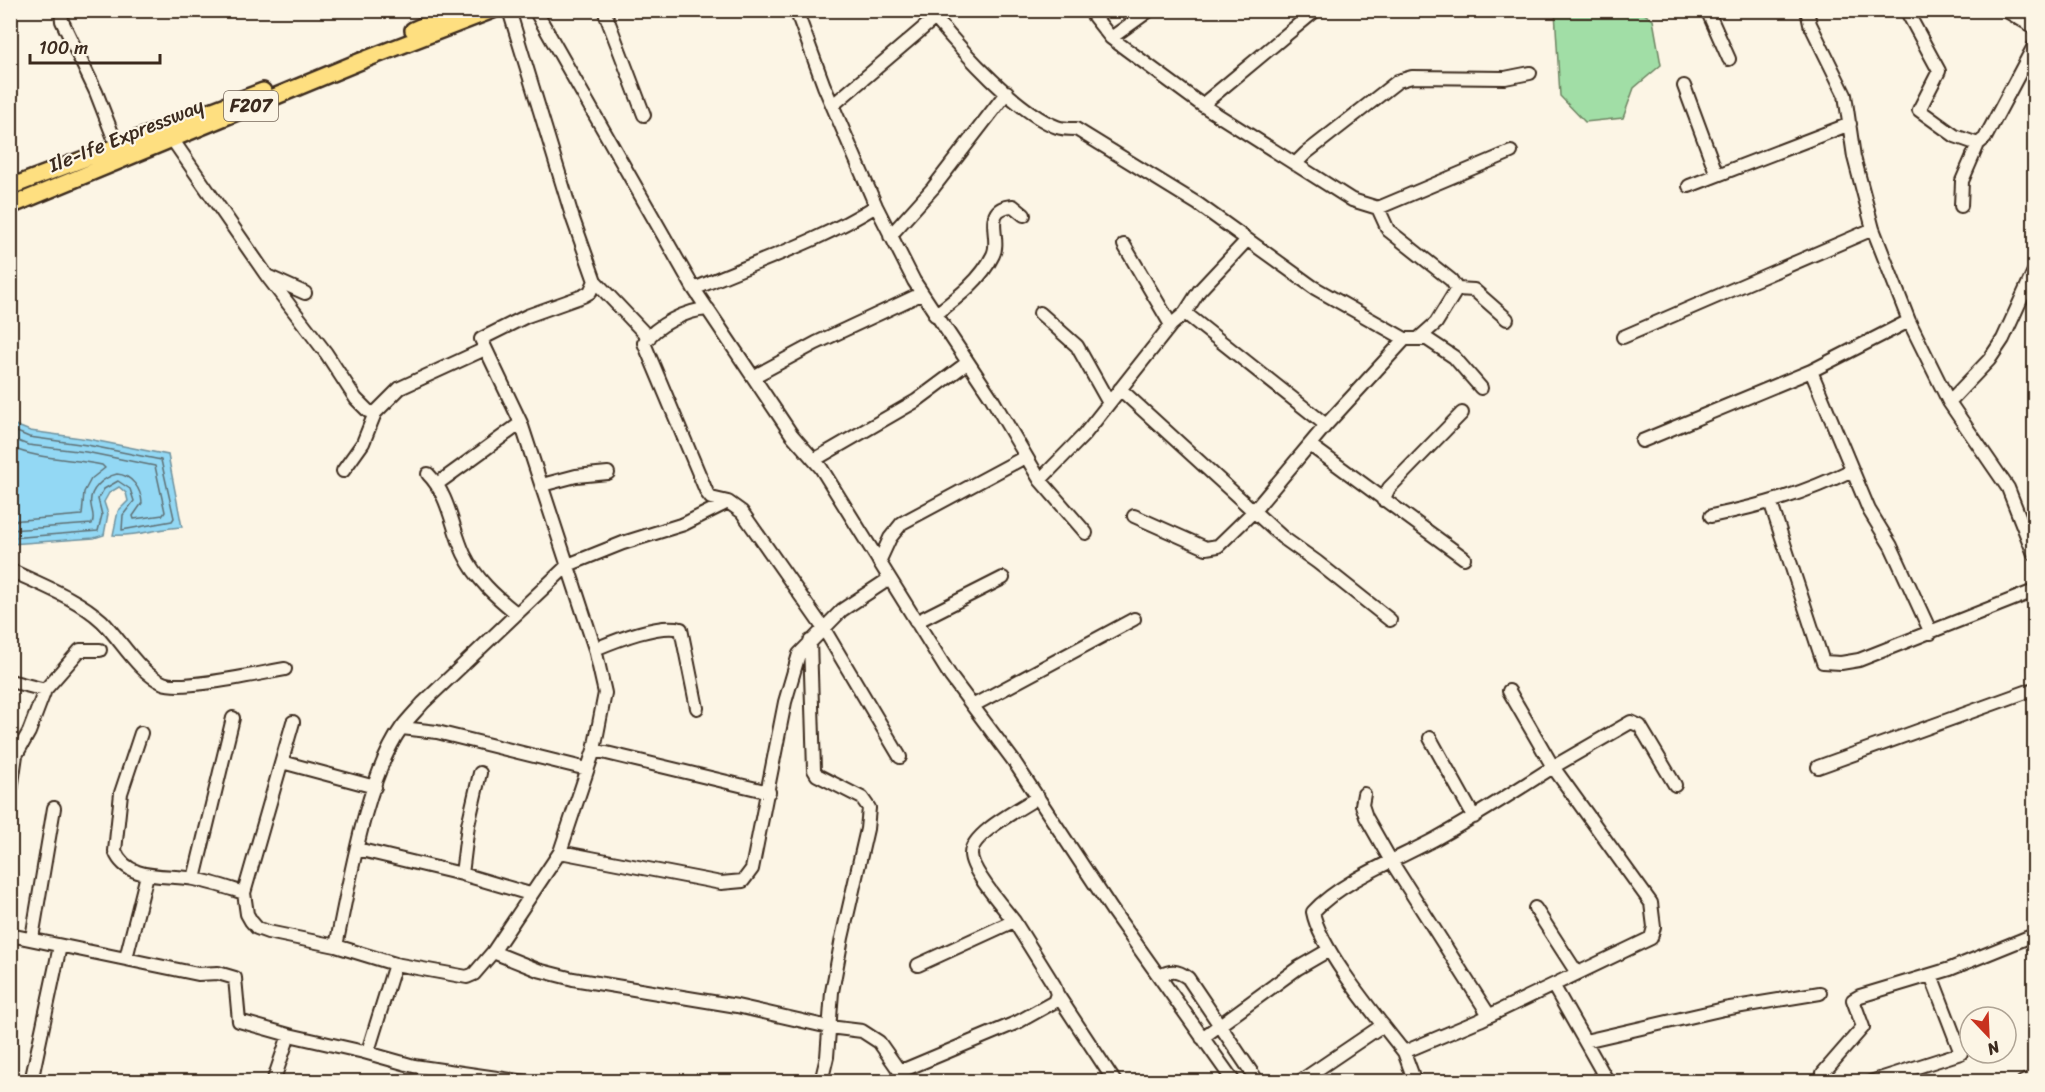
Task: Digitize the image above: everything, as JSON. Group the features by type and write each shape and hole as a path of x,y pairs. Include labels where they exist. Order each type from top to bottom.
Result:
{"main road":[{"name":"Ile-Ife Expressway","path":"104,158 117,146 357,54 460,10"},
{"name":"Ile-Ife Expressway","path":"10,206 65,174 104,158 172,139 361,61 493,10"},
{"name":"Ile-Ife Expressway","path":"10,187 65,174"}],"street":[{"path":"61,10 62,21 87,72 117,146"},
{"path":"509,10 573,219 595,281 649,338"},
{"path":"535,10 694,289 792,435 814,460 951,676 974,705 1234,1082"},
{"path":"604,10 644,115"},
{"path":"796,10 876,206 921,294 991,397 1040,480 1086,533"},
{"path":"1089,10 1111,38 1203,105 1352,200 1378,208 1511,152"},
{"path":"1111,38 1150,10"},
{"path":"1203,105 1316,10"},
{"path":"1707,10 1729,59"},
{"path":"1807,10 1810,24 1845,95 1854,157 1873,229 1909,321 1949,402 2008,488 2034,554"},
{"path":"1906,10 1939,71 1919,110 1955,136 1978,144"},
{"path":"2005,10 2034,27"},
{"path":"833,105 938,13 957,45 1007,92 1058,128 1076,129 1198,204 1313,287 1405,339 1427,339 1454,357 1481,388"},
{"path":"1961,206 1962,181 1978,144 1985,138 2034,46"},
{"path":"1295,164 1398,81 1412,77 1505,78 1530,72"},
{"path":"1684,86 1717,175"},
{"path":"890,236 933,188 1007,92"},
{"path":"1689,186 1850,124"},
{"path":"172,139 267,276 326,353 356,399 368,411 375,413"},
{"path":"694,289 766,257 805,245 876,206"},
{"path":"935,315 976,280 995,252 995,215 1000,210 1013,206 1024,215"},
{"path":"1378,208 1388,230 1451,280 1457,289"},
{"path":"1623,337 1873,229"},
{"path":"1040,480 1084,435 1171,325 1185,313 1199,291 1247,240"},
{"path":"1124,245 1171,325"},
{"path":"1949,402 1989,360 2003,339 2034,271"},
{"path":"267,276 305,293"},
{"path":"293,722 244,893 247,914 257,927 336,946 395,964 467,977 474,974 492,952 560,852 594,750 605,693 595,649 521,423 481,339 483,336 583,296 590,292 595,281"},
{"path":"1457,289 1474,290 1507,319"},
{"path":"1418,339 1436,323 1457,289"},
{"path":"753,376 816,343 921,294"},
{"path":"708,309 686,313 649,338 644,344 646,351 707,493 711,498 728,502 742,512 824,629 900,757"},
{"path":"1040,313 1077,346 1109,403"},
{"path":"1185,313 1326,425"},
{"path":"1642,441 1811,371 1909,321"},
{"path":"1134,516 1206,548 1218,546 1253,512 1326,425 1405,339"},
{"path":"343,471 363,443 375,413 400,388 484,349"},
{"path":"814,460 916,401 967,363"},
{"path":"1811,371 1833,419 1851,470 1931,633"},
{"path":"1120,389 1232,488 1253,512 1390,620"},
{"path":"1383,500 1389,488 1462,413"},
{"path":"516,613 476,575 433,479 521,423"},
{"path":"1310,445 1464,558"},
{"path":"879,562 890,538 902,524 1025,457"},
{"path":"1711,516 1771,504 1806,492 1851,470"},
{"path":"542,485 576,476 608,473"},
{"path":"336,946 357,849 375,787 402,728 516,613 568,565 623,543 684,524 728,502"},
{"path":"1771,504 1823,662 1841,663 1859,660 2034,591"},
{"path":"10,570 84,606 103,622 148,672 164,684 182,686 285,669"},
{"path":"915,622 1003,578"},
{"path":"560,852 735,884 743,880 752,869 793,669 799,654 842,610 889,579"},
{"path":"974,705 1134,619"},
{"path":"595,649 643,632 675,627 681,629 697,708"},
{"path":"810,641 814,770 817,775 862,798 868,808 867,829 842,938 827,1057 820,1082"},
{"path":"11,790 16,755 29,732 45,690 80,650 100,650"},
{"path":"10,681 45,690"},
{"path":"1818,767 2034,689"},
{"path":"1404,1052 1489,1015 1652,938 1654,927 1651,903 1553,767 1509,691"},
{"path":"194,879 233,718"},
{"path":"1415,1082 1404,1052 1329,950 1316,926 1313,912 1336,894 1391,861 1474,817 1553,767 1631,722 1640,726 1675,785"},
{"path":"402,728 438,732 587,770"},
{"path":"141,733 121,793 115,851 123,866 147,875 194,879 244,893"},
{"path":"1430,738 1474,817"},
{"path":"594,750 768,792"},
{"path":"282,762 375,787"},
{"path":"462,874 468,825 480,773"},
{"path":"1364,794 1362,805 1366,817 1391,861 1489,1015"},
{"path":"1038,797 985,832 973,846 971,853 977,869 1014,921 1054,985 1057,994 1115,1082"},
{"path":"32,938 54,808"},
{"path":"357,849 462,874 530,894"},
{"path":"126,958 147,875"},
{"path":"1535,908 1577,973"},
{"path":"918,965 1014,921"},
{"path":"1821,1082 1823,1073 1863,1027 1853,1000 1931,975 2034,934"},
{"path":"10,935 198,974 218,973 235,978 239,1020 288,1035 414,1066 525,1082"},
{"path":"32,1082 60,946"},
{"path":"1202,1038 1298,968 1329,950"},
{"path":"492,952 538,970 573,979 737,1006 829,1027 862,1031 871,1035 898,1069 906,1069 1018,1022 1054,1002 1057,994"},
{"path":"364,1052 369,1048 395,964"},
{"path":"1159,976 1169,971 1178,971 1188,978 1258,1082"},
{"path":"1870,1082 1961,1053 1931,975"},
{"path":"1553,985 1608,1082"},
{"path":"1585,1041 1724,1009 1820,993"},
{"path":"1299,1082 1383,1025"},
{"path":"273,1082 288,1035"},
{"path":"2023,1082 2034,1077"}],"green space":[{"path":"1555,11 1640,11 1653,20 1661,65 1634,88 1623,118 1585,122 1560,96"}],"water":[{"path":"10,423 30,431 88,439 168,455 182,527 130,535 113,535 118,511 128,501 126,493 119,487 109,493 104,502 108,514 104,535 94,538 11,544"}]}
